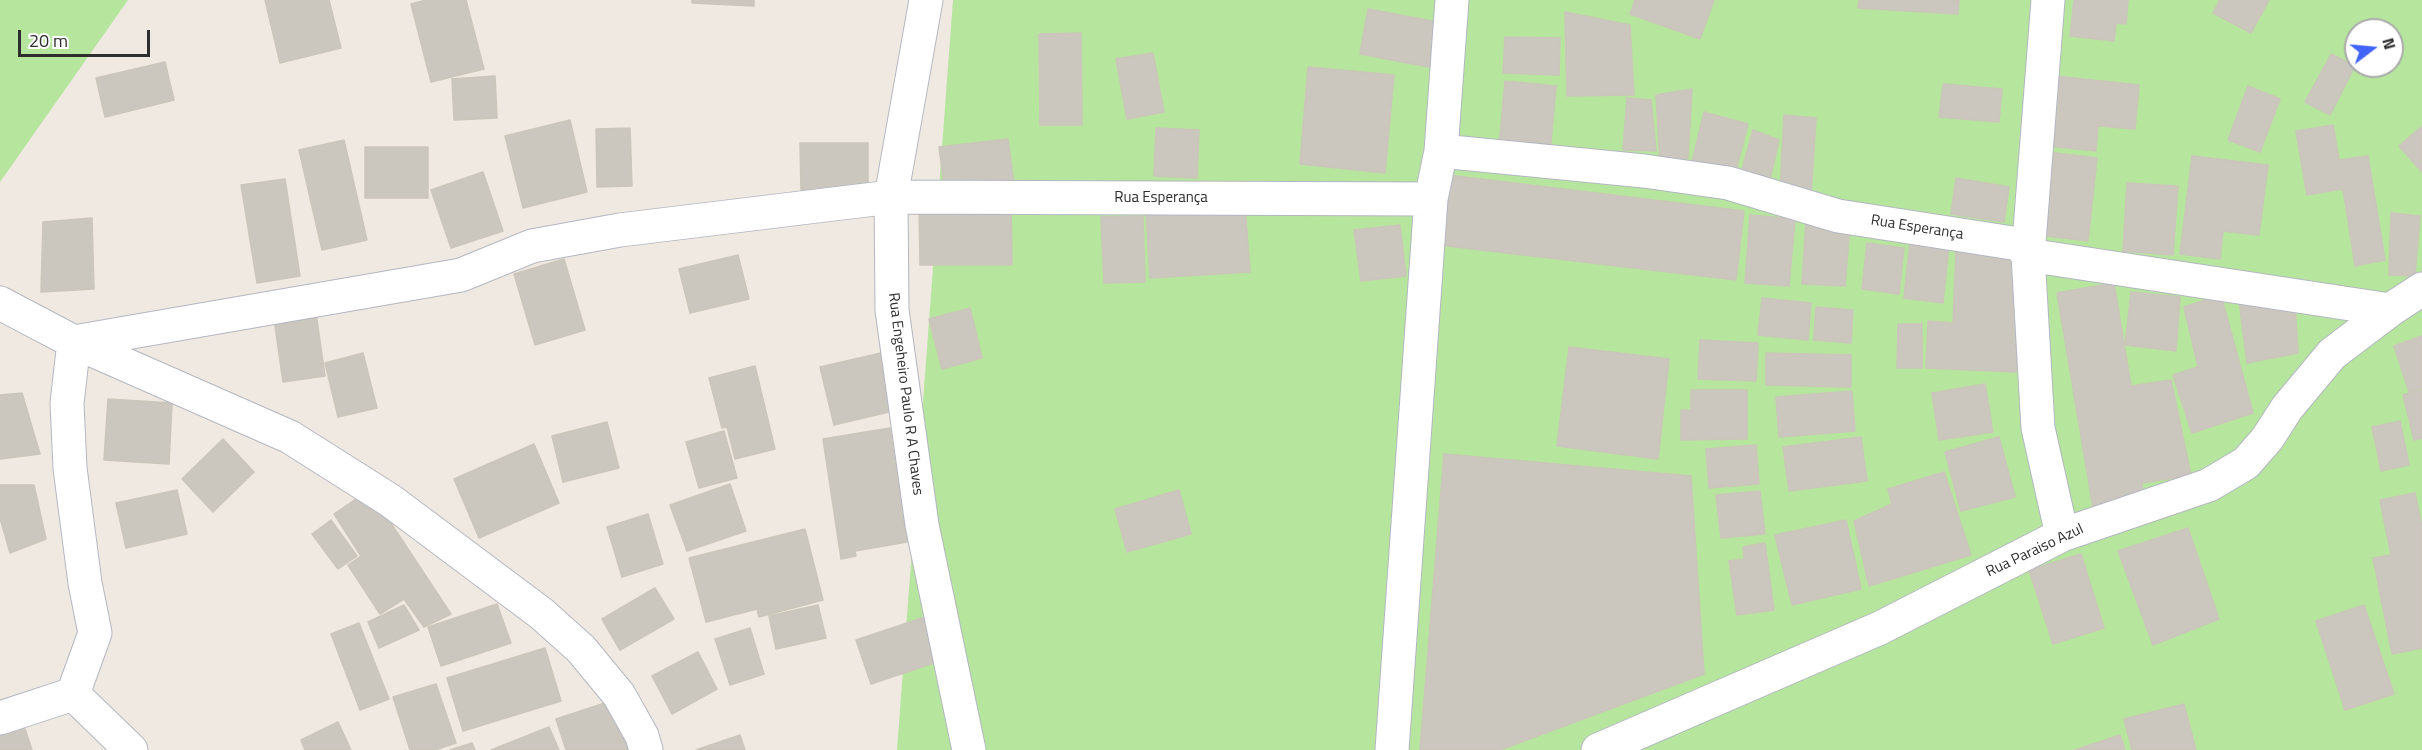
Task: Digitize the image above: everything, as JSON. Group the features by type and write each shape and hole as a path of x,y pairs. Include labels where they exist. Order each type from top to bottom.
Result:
{"street":[{"name":"Rua Engeheiro Paulo R A Chaves","path":"926,0 891,197 892,310 922,525 969,750"},
{"path":"1392,750 1431,199 1441,151 1452,0"},
{"path":"2048,0 2028,255 2038,428 2062,535"},
{"name":"Rua Esperança","path":"1441,151 1599,166 1728,183 1838,216 2019,244 2028,255 2390,310"},
{"name":"Rua Esperança","path":"74,342 461,275 532,246 620,230 891,197 1431,199"},
{"name":"Rua Paraiso Azul","path":"1598,750 1880,628 2062,535 2209,485 2246,463 2267,439 2287,408 2332,354 2390,310 2422,290"},
{"path":"0,303 74,342 290,437 391,501 542,614 581,650 619,695 642,736 646,750"},
{"path":"73,694 95,633 85,583 70,468 67,403 74,342"},
{"path":"0,718 73,694"},
{"path":"73,694 131,750"}],"green space":[{"path":"0,0 128,0 0,182"},
{"path":"953,0 2422,0 2422,750 897,750"}],"building":[{"path":"265,0 329,0 341,48 280,63"},
{"path":"426,0 466,0 484,69 431,82 411,4"},
{"path":"692,0 754,0 754,6 692,3"},
{"path":"1635,0 1714,0 1700,39 1630,14"},
{"path":"1859,0 1959,0 1958,14 1858,8"},
{"path":"2074,0 2128,0 2126,24 2116,23 2114,41 2070,36"},
{"path":"2220,0 2269,0 2251,33 2213,13"},
{"path":"1368,9 1438,22 1429,67 1360,54"},
{"path":"1565,12 1630,25 1634,95 1567,96"},
{"path":"1081,33 1082,125 1040,125 1039,34"},
{"path":"1505,37 1560,38 1559,75 1503,73"},
{"path":"1153,53 1164,112 1127,119 1116,59"},
{"path":"2331,54 2344,60 2344,78 2349,78 2330,115 2305,102"},
{"path":"165,62 174,100 105,117 96,78"},
{"path":"1308,67 1394,75 1385,173 1300,164"},
{"path":"495,76 497,118 454,120 452,79"},
{"path":"2055,76 2139,85 2135,129 2098,126 2096,151 2047,146"},
{"path":"1505,81 1556,86 1550,153 1499,148"},
{"path":"1943,84 2002,89 1999,122 1939,117"},
{"path":"2248,86 2280,99 2260,152 2228,140"},
{"path":"1692,89 1688,158 1660,162 1656,95"},
{"path":"1627,98 1651,100 1656,151 1623,150"},
{"path":"1704,112 1748,124 1733,181 1690,170"},
{"path":"1784,115 1816,118 1811,197 1780,195"},
{"path":"570,120 587,192 523,208 505,136"},
{"path":"2333,125 2339,160 2368,156 2385,260 2355,266 2343,189 2307,195 2296,131"},
{"path":"2422,126 2422,172 2399,146"},
{"path":"630,128 632,186 597,187 596,129"},
{"path":"1156,128 1199,130 1197,178 1154,176"},
{"path":"1753,130 1779,140 1767,192 1738,184"},
{"path":"1008,139 1014,185 945,193 939,147"},
{"path":"344,140 367,240 322,250 299,150"},
{"path":"800,143 868,143 868,189 801,190"},
{"path":"365,147 428,147 428,198 365,198"},
{"path":"2047,152 2097,158 2088,241 2038,235"},
{"path":"2192,156 2268,165 2259,235 2223,231 2220,259 2180,254"},
{"path":"483,172 503,231 451,248 431,190"},
{"path":"1448,175 1744,211 1736,280 1439,245"},
{"path":"1956,178 2009,187 2004,222 1951,214"},
{"path":"285,179 300,276 257,283 241,185"},
{"path":"2127,183 2178,186 2173,255 2123,251"},
{"path":"1011,202 1012,265 920,265 919,204"},
{"path":"1245,205 1250,272 1150,278 1146,212"},
{"path":"2391,213 2420,216 2415,276 2389,275"},
{"path":"1750,215 1795,219 1789,286 1745,283"},
{"path":"1143,216 1145,282 1104,283 1101,217"},
{"path":"92,218 94,289 41,292 43,222"},
{"path":"1806,222 1850,225 1845,286 1802,284"},
{"path":"1400,225 1406,276 1361,281 1354,230"},
{"path":"1910,240 1949,244 1943,303 1904,298"},
{"path":"1867,243 1904,248 1899,294 1862,289"},
{"path":"1956,251 2020,254 2016,372 1926,368 1928,321 1953,323"},
{"path":"738,255 749,299 690,313 679,269"},
{"path":"564,259 585,330 535,345 514,274"},
{"path":"2114,283 2131,386 2171,380 2191,475 2142,483 2145,506 2094,514 2057,293"},
{"path":"2131,292 2180,297 2176,351 2125,345"},
{"path":"2221,295 2253,413 2192,433 2173,375 2198,367 2184,307"},
{"path":"1762,298 1811,303 1808,340 1758,335"},
{"path":"2239,301 2295,306 2298,353 2247,363"},
{"path":"1816,307 1853,310 1851,343 1814,340"},
{"path":"970,308 982,358 942,369 929,319"},
{"path":"316,313 325,376 283,382 274,319"},
{"path":"1898,324 1922,324 1922,368 1897,368"},
{"path":"2422,336 2422,388 2409,392 2394,346"},
{"path":"1700,340 1758,343 1756,381 1698,379"},
{"path":"1569,347 1669,359 1658,459 1557,446"},
{"path":"363,353 377,408 338,417 325,363"},
{"path":"881,353 893,411 834,425 820,367"},
{"path":"1766,353 1851,355 1851,387 1766,385"},
{"path":"755,366 775,449 735,459 727,427 722,428 709,378"},
{"path":"1985,384 1993,432 1939,440 1932,393"},
{"path":"1691,390 1747,390 1747,439 1681,440 1681,410 1691,410"},
{"path":"2422,390 2422,438 2414,440 2403,395"},
{"path":"1852,391 1855,431 1779,437 1776,397"},
{"path":"22,393 40,454 0,459 0,395"},
{"path":"108,399 172,403 169,464 104,460"},
{"path":"2400,421 2409,465 2381,471 2372,427"},
{"path":"607,422 619,468 563,482 552,436"},
{"path":"890,428 907,542 855,551 856,556 841,559 823,439"},
{"path":"724,431 737,478 699,488 686,442"},
{"path":"1861,437 1867,481 1789,491 1783,447"},
{"path":"1999,437 2015,497 1961,511 1945,452"},
{"path":"223,439 254,472 213,512 182,479"},
{"path":"534,444 559,503 479,538 454,479"},
{"path":"1756,445 1759,484 1709,488 1706,449"},
{"path":"1444,454 1691,476 1704,674 1500,750 1420,750"},
{"path":"1944,472 1971,555 1869,586 1854,521 1892,504 1888,489"},
{"path":"730,484 746,531 687,551 670,505"},
{"path":"0,485 34,485 46,539 10,553 0,518"},
{"path":"177,490 187,534 126,548 116,503"},
{"path":"369,490 451,614 424,627 404,599 380,614 348,565 361,556 334,514"},
{"path":"1179,490 1191,534 1127,552 1115,509"},
{"path":"1760,491 1765,534 1721,538 1716,495"},
{"path":"2415,493 2422,527 2422,648 2392,654 2373,558 2391,555 2380,500"},
{"path":"648,514 663,564 622,577 607,527"},
{"path":"331,520 357,556 338,569 312,534"},
{"path":"1846,520 1861,589 1792,605 1775,535"},
{"path":"2188,528 2219,619 2153,645 2118,551"},
{"path":"805,529 823,600 759,617 757,609 706,622 689,558"},
{"path":"1765,543 1774,610 1737,615 1729,561 1744,559 1743,547"},
{"path":"2081,554 2104,628 2053,644 2029,570"},
{"path":"655,588 674,619 620,650 602,619"},
{"path":"497,604 511,643 441,666 428,627"},
{"path":"404,605 419,630 379,648 368,622"},
{"path":"818,605 826,638 776,649 769,616"},
{"path":"2364,605 2394,694 2345,710 2316,621"},
{"path":"928,616 943,660 871,684 856,640"},
{"path":"359,623 389,699 360,710 331,634"},
{"path":"750,628 764,674 730,685 715,639"},
{"path":"545,648 561,701 463,731 447,678"},
{"path":"698,652 717,689 672,714 652,676"},
{"path":"436,684 456,743 435,750 410,750 393,697"},
{"path":"617,699 634,750 566,750 556,719"},
{"path":"2184,704 2196,750 2132,750 2124,719"},
{"path":"338,722 351,750 305,750 301,740"},
{"path":"23,723 32,750 0,750 0,731"},
{"path":"549,727 559,750 491,750"},
{"path":"740,735 745,750 696,750"},
{"path":"2120,735 2125,750 2075,750"},
{"path":"472,743 475,750 450,750"}]}
